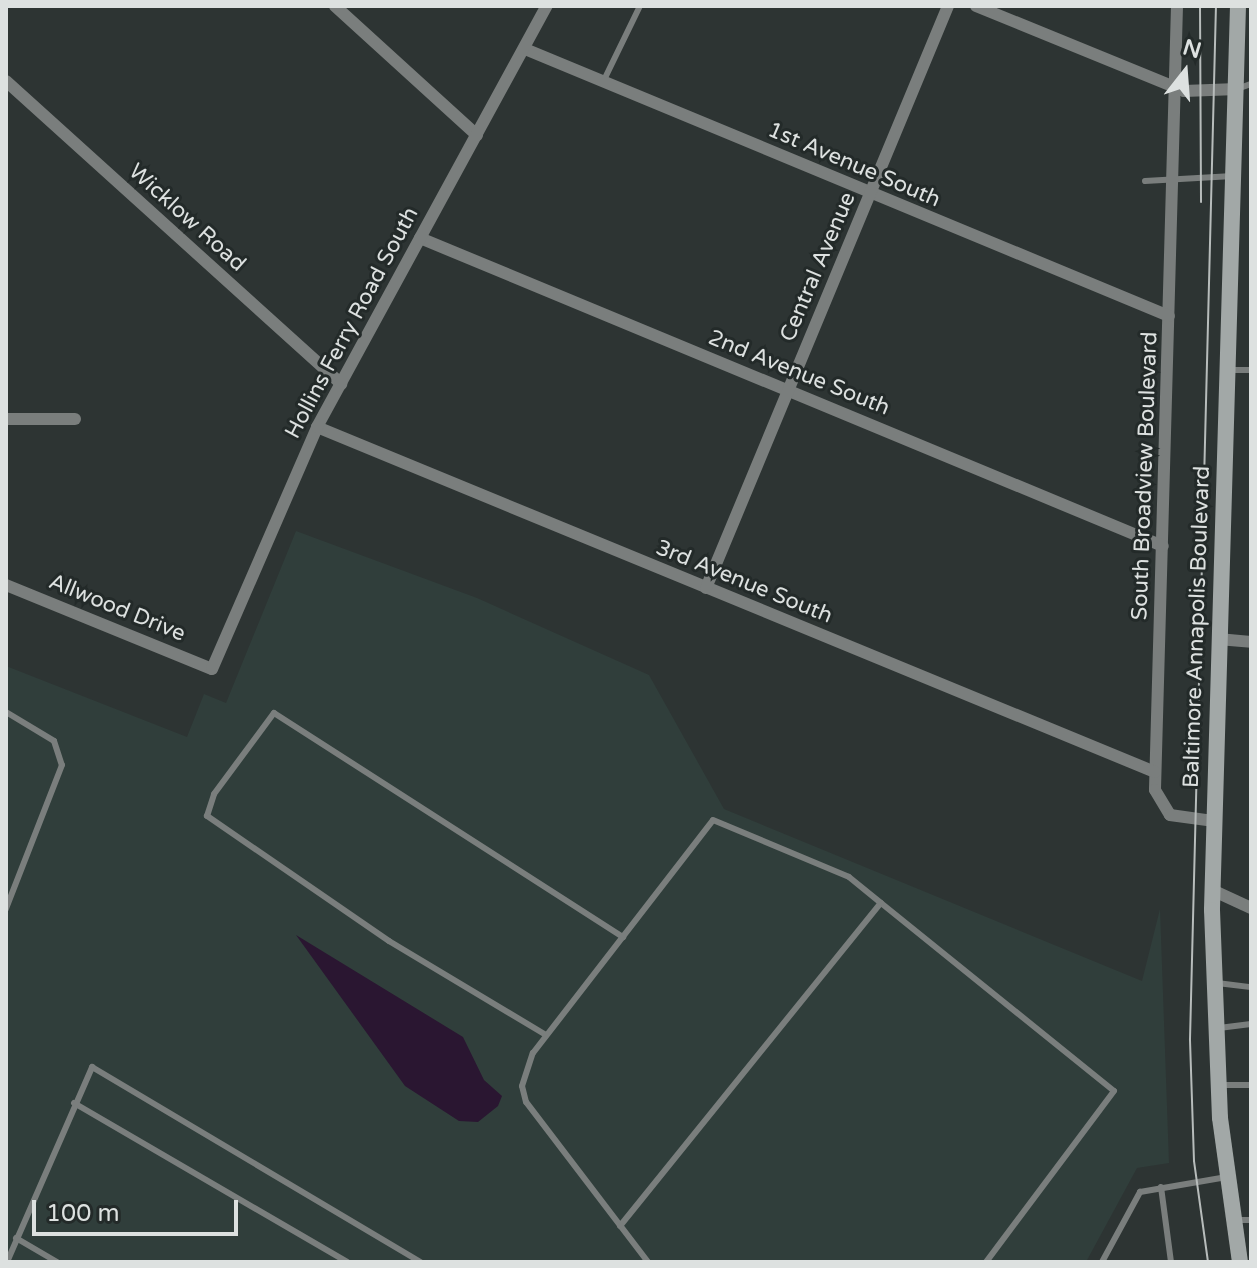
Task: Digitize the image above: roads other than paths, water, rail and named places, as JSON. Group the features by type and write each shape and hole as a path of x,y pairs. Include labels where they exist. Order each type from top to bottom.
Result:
{"main road":[{"name":"Baltimore Annapolis Boulevard","path":"1238,6 1244,86 1234,176 1226,370 1212,890 1219,1085 1228,1177 1243,1220 1242,1257"}],"street":[{"path":"335,6 477,135"},
{"name":"Hollins Ferry Road South","path":"212,669 317,427 547,6"},
{"name":"Central Avenue","path":"706,588 948,6"},
{"path":"976,6 1176,88 1213,95 1244,86"},
{"name":"South Broadview Boulevard","path":"1177,6 1175,178 1156,800 1167,813 1213,821"},
{"name":"1st Avenue South","path":"525,49 1169,316"},
{"name":"Wicklow Road","path":"6,81 341,384"},
{"name":"2nd Avenue South","path":"420,238 1163,546"},
{"path":"6,419 75,419"},
{"name":"3rd Avenue South","path":"317,427 1155,772"},
{"name":"Allwood Drive","path":"6,585 212,669"},
{"path":"1218,639 1251,642"},
{"path":"1212,890 1251,908"}],"lane":[{"path":"603,83 640,6"},
{"path":"1145,181 1234,176"},
{"path":"1226,370 1251,370"},
{"path":"6,712 54,741 62,765 6,909"},
{"path":"546,1035 389,941 207,816 214,794 274,713 623,937"},
{"path":"648,1262 526,1102 525,1070 546,1035 713,820 849,877 1114,1091 986,1262"},
{"path":"620,1226 881,903"},
{"path":"1214,983 1251,987"},
{"path":"1215,1028 1251,1024"},
{"path":"7,1262 92,1067 420,1262"},
{"path":"1219,1085 1251,1085"},
{"path":"74,1103 347,1262"},
{"path":"1102,1262 1135,1196 1161,1187 1228,1177"},
{"path":"1161,1187 1171,1262"},
{"path":"16,1238 57,1262"}],"tram line":[{"path":"1200,6 1201,202"},
{"path":"1208,1262 1194,1161 1190,1039 1216,6"}]}
